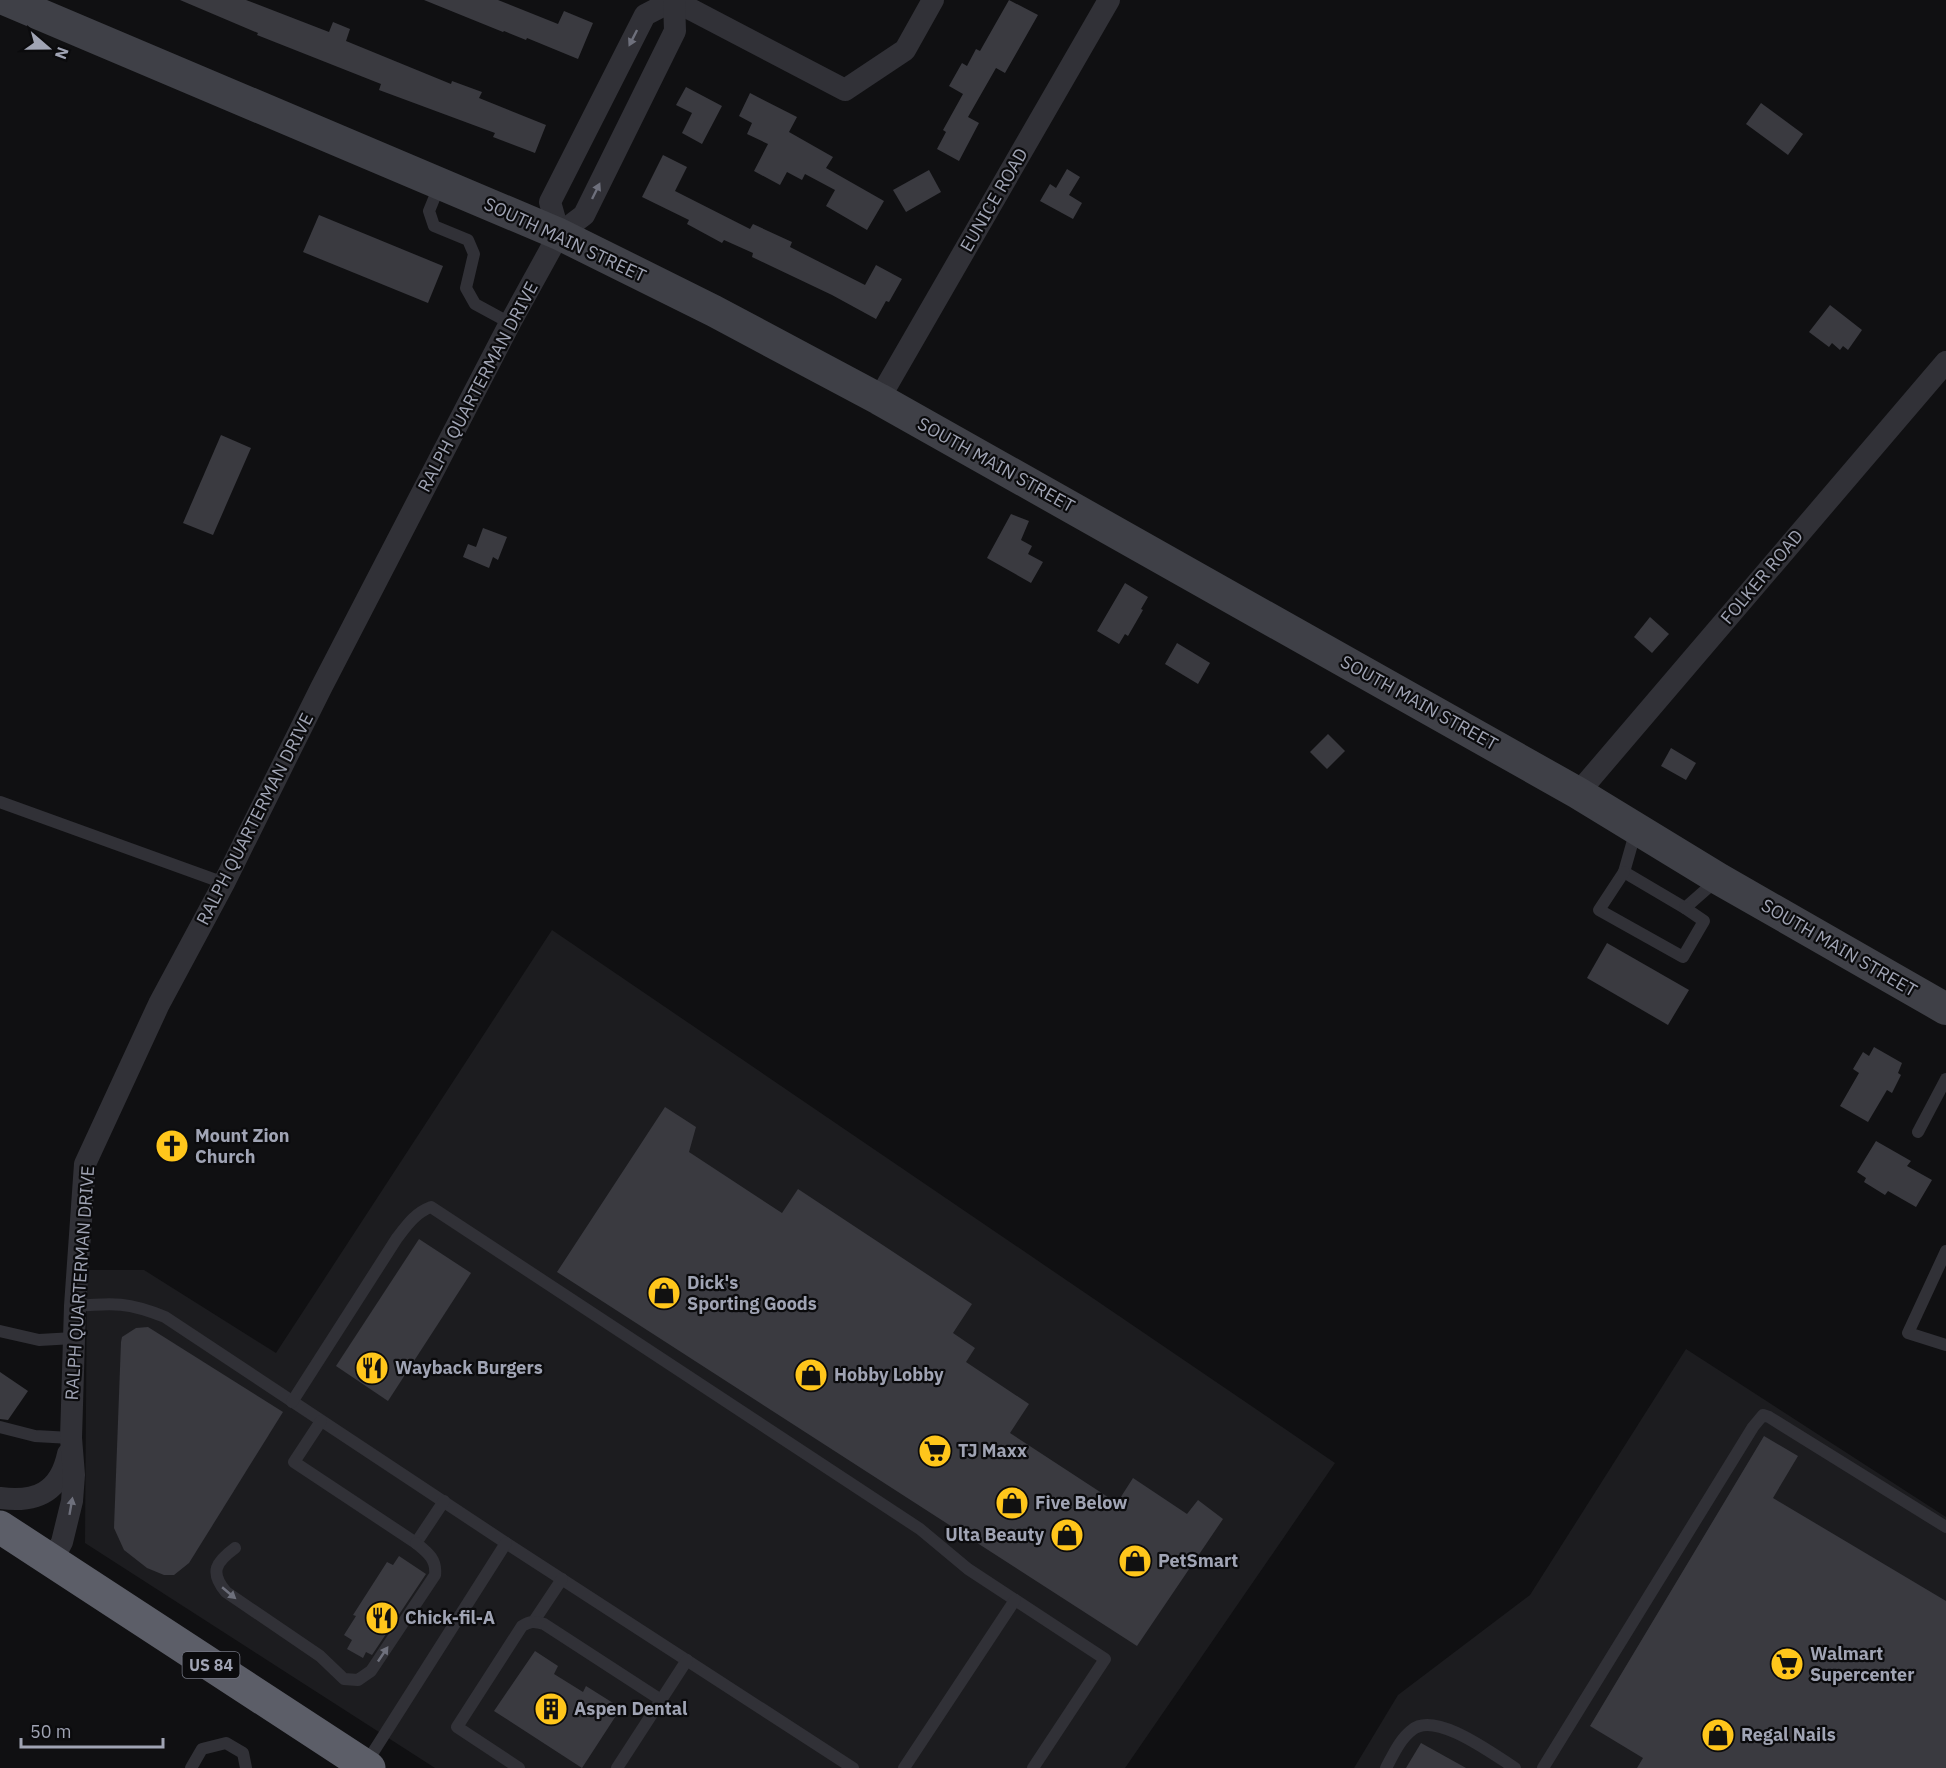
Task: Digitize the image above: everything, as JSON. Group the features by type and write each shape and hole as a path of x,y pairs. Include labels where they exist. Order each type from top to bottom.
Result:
{"highway":[{"name":"US 84","path":"0,1527 365,1767"}],"street":[{"name":"SOUTH MAIN STREET","path":"6,0 558,234 714,311 879,399 1578,793 1719,879 1946,1009"},
{"path":"558,234 550,202 645,15 673,0 845,90 905,50 933,0"},
{"name":"RALPH QUARTERMAN DRIVE","path":"52,1561 62,1542 72,1502 74,1475 71,1438 75,1306 85,1164 159,1004 224,883 321,688 510,323 558,234 584,215 675,31 673,0"},
{"name":"EUNICE ROAD","path":"879,399 1108,0"},
{"name":"FOLKER ROAD","path":"1578,793 1946,362"},
{"name":"RALPH QUARTERMAN DRIVE","path":"0,1498 16,1500 45,1493 65,1469 71,1438"}],"lane":[{"path":"440,184 429,211 434,226 468,240 474,254 466,288 475,304 510,323"},
{"path":"0,802 224,883"},
{"path":"1624,872 1654,896 1685,908 1704,921 1683,957 1637,924 1599,910 1624,872 1637,828"},
{"path":"1685,908 1719,879"},
{"path":"1918,1132 1946,1079"},
{"path":"292,1402 397,1238 410,1221 421,1211 431,1207 920,1529 968,1569 1105,1659 1033,1768"},
{"path":"1946,1251 1908,1333 1946,1345"},
{"path":"75,1306 133,1305 165,1317 852,1768"},
{"path":"0,1331 39,1340 74,1338"},
{"path":"1543,1768 1753,1427 1763,1415 1946,1527"},
{"path":"235,1548 221,1559 217,1568 216,1576 226,1592 320,1656 344,1679 358,1680 371,1671 435,1575 436,1566 434,1560 416,1543 294,1462 321,1421"},
{"path":"0,1427 35,1436 71,1438"},
{"path":"416,1543 444,1502"},
{"path":"365,1767 506,1543"},
{"path":"519,1768 457,1727 522,1626 534,1621 562,1579"},
{"path":"904,1768 1015,1600"},
{"path":"534,1621 544,1624 661,1700"},
{"path":"617,1768 687,1660"},
{"path":"1386,1768 1401,1742 1413,1728 1422,1725 1441,1726 1457,1733 1515,1768"},
{"path":"191,1768 202,1749 226,1743 243,1753 246,1768"}],"shaded area":[{"path":"552,930 1335,1463 1125,1768 435,1768 85,1543 87,1270 144,1270 276,1353"},
{"path":"1686,1349 1946,1517 1946,1768 1354,1768 1398,1695 1530,1595"}],"building":[{"path":"180,0 246,0 329,32 333,22 350,29 346,41 451,84 452,81 482,92 479,98 546,125 535,153 493,137 495,133 379,90 381,84 257,35 258,33"},
{"path":"424,0 498,0 558,24 564,11 593,23 578,59"},
{"path":"1009,0 1038,15 1005,73 996,68 968,117 979,123 959,161 937,149 946,132 943,130 963,94 949,86 962,63 967,66 976,49 980,51"},
{"path":"686,87 722,106 702,144 682,133 692,113 676,105"},
{"path":"750,93 797,117 789,132 833,157 826,168 884,201 867,230 826,206 835,190 805,174 802,180 787,172 780,185 754,171 768,144 747,134 752,123 739,116"},
{"path":"1761,103 1803,134 1788,155 1746,124"},
{"path":"663,155 687,167 675,191 750,229 753,224 792,242 790,247 865,285 876,265 902,279 889,302 886,301 876,319 752,257 753,253 724,240 722,243 687,224 689,220 642,197"},
{"path":"1067,169 1080,177 1069,195 1082,203 1073,219 1040,201 1050,184 1056,188"},
{"path":"929,170 941,192 906,212 893,190"},
{"path":"319,215 443,266 428,303 303,252"},
{"path":"1830,305 1862,330 1848,350 1843,346 1840,350 1832,343 1829,347 1809,332"},
{"path":"221,435 251,448 213,535 183,523"},
{"path":"1011,514 1029,521 1021,540 1032,546 1028,554 1043,562 1031,583 987,558"},
{"path":"483,528 507,537 498,560 493,557 489,568 463,557 468,544 476,547"},
{"path":"1125,583 1148,597 1128,636 1125,634 1119,644 1097,631"},
{"path":"1650,617 1669,634 1652,653 1634,637"},
{"path":"1177,643 1210,663 1198,684 1165,664"},
{"path":"1328,734 1345,751 1327,769 1310,752"},
{"path":"1671,748 1696,763 1686,780 1661,766"},
{"path":"1607,943 1689,990 1668,1025 1587,978"},
{"path":"1874,1047 1902,1063 1898,1073 1901,1075 1892,1093 1887,1090 1868,1122 1840,1106 1859,1073 1853,1069 1863,1052 1869,1056"},
{"path":"665,1107 696,1127 689,1152 782,1213 798,1189 972,1304 953,1333 975,1348 966,1362 1029,1404 1010,1433 1117,1503 1133,1478 1187,1514 1198,1500 1223,1519 1137,1646 557,1272"},
{"path":"1876,1141 1911,1161 1907,1166 1932,1180 1916,1207 1888,1191 1885,1195 1864,1182 1866,1178 1857,1172"},
{"path":"419,1239 471,1273 388,1401 336,1366"},
{"path":"148,1327 283,1412 189,1563 174,1575 164,1575 147,1568 124,1550 114,1528 121,1342 122,1337 136,1328"},
{"path":"0,1372 28,1391 8,1420 0,1419"},
{"name":"Walmart Supercenter","path":"1764,1436 1798,1456 1773,1498 1946,1601 1946,1768 1637,1768 1643,1758 1590,1726"},
{"path":"399,1556 426,1574 372,1655 366,1652 363,1658 347,1649 352,1640 344,1635 356,1616 353,1615 387,1562 393,1565"},
{"path":"535,1651 558,1666 554,1674 583,1692 586,1686 621,1708 582,1768 494,1711"},
{"path":"1421,1743 1466,1768 1406,1768"}],"place":[{"name":"Mount Zion Church","path":"172,1146"},
{"name":"Dick's Sporting Goods","path":"664,1293"},
{"name":"Wayback Burgers","path":"372,1368"},
{"name":"Hobby Lobby","path":"811,1375"},
{"name":"TJ Maxx","path":"935,1451"},
{"name":"Five Below","path":"1012,1503"},
{"name":"Ulta Beauty","path":"1067,1535"},
{"name":"PetSmart","path":"1135,1561"},
{"name":"Chick-fil-A","path":"382,1618"},
{"name":"Walmart Supercenter","path":"1787,1664"},
{"name":"Aspen Dental","path":"551,1709"},
{"name":"Regal Nails","path":"1718,1735"}]}
